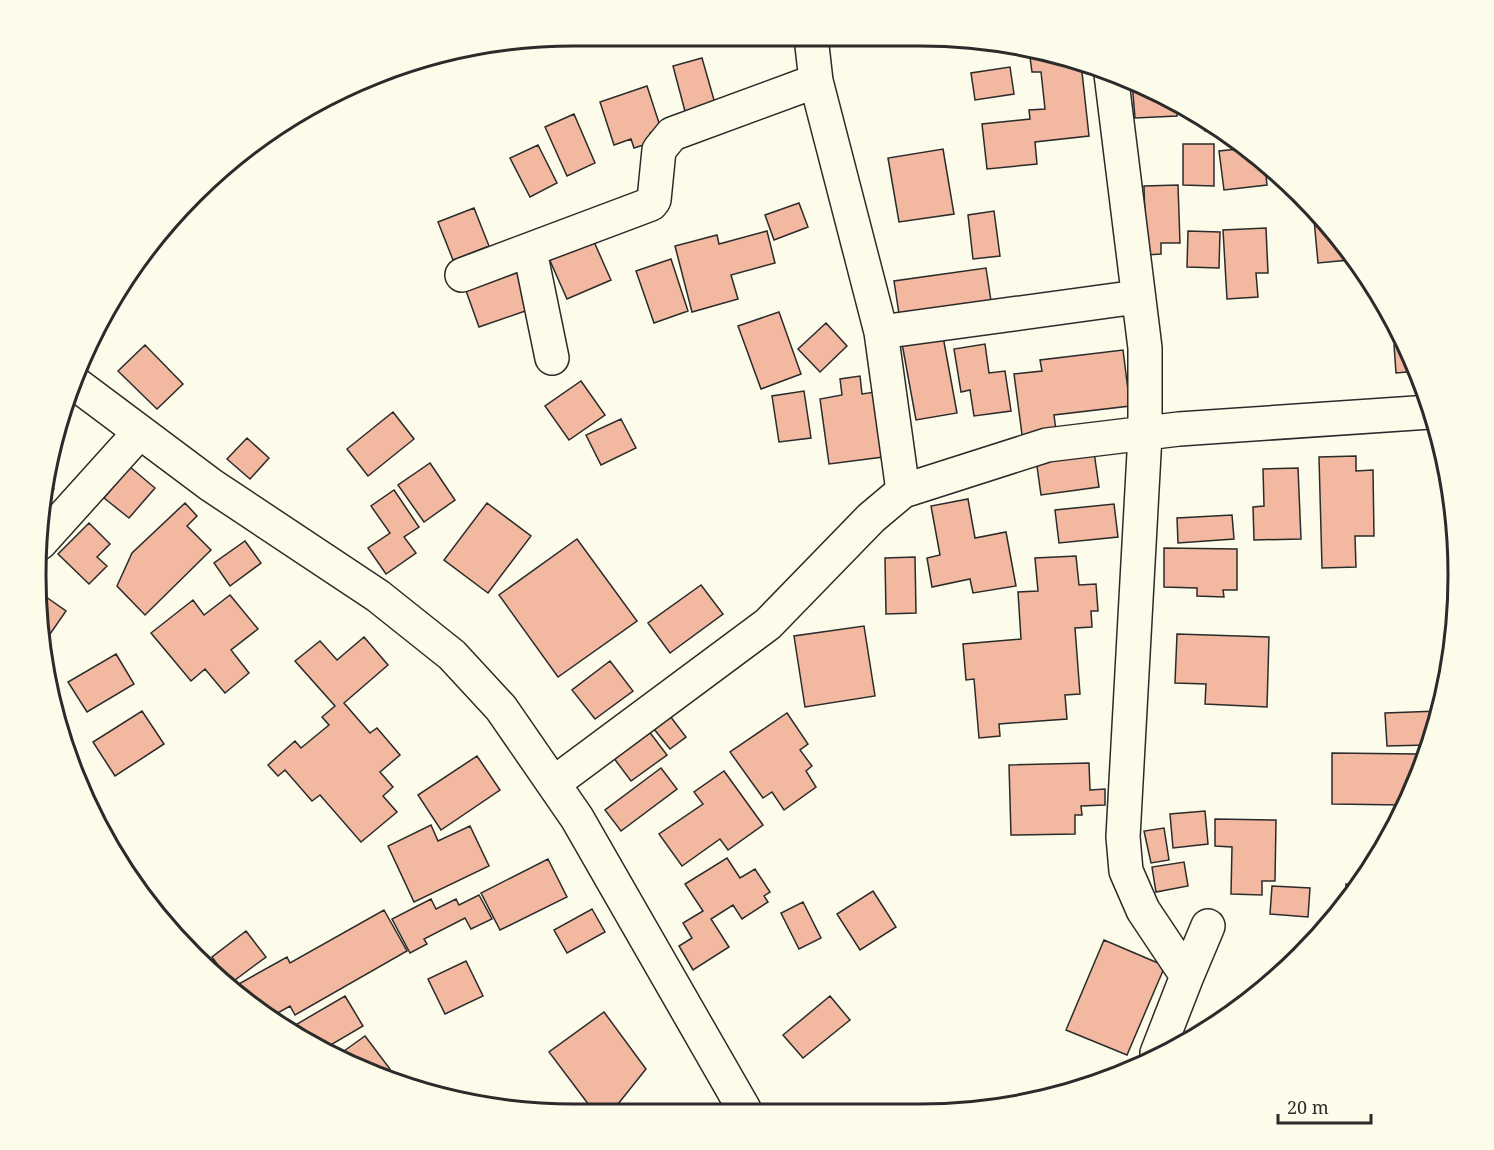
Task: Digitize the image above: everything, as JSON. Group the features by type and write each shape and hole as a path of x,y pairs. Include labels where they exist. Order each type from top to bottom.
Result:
{"street":[{"path":"812,46 816,81 881,332 903,491"},
{"path":"462,275 651,204 654,200 659,150 672,134 816,81"},
{"path":"1112,84 1145,348 1145,435 1123,837 1126,871 1143,910 1186,976"},
{"path":"530,251 552,358"},
{"path":"881,332 1137,297"},
{"path":"81,388 139,433 378,596 452,655 501,708 554,783 741,1104"},
{"path":"554,783 768,624 871,518 903,491 1047,445 1145,435 1179,429 1421,413"},
{"path":"49,533 139,433"},
{"path":"1160,1045 1208,926"}],"building":[{"path":"702,58 716,107 686,115 673,66"},
{"path":"1030,59 1082,73 1089,136 1035,142 1037,164 987,169 982,124 1030,119 1029,110 1045,109 1041,72 1032,72"},
{"path":"1010,67 1014,94 975,100 971,73"},
{"path":"647,86 661,129 650,133 653,142 634,148 631,139 614,145 600,102"},
{"path":"1133,92 1177,114 1177,116 1135,118"},
{"path":"574,114 595,163 567,176 545,127"},
{"path":"1183,144 1214,144 1214,186 1183,185"},
{"path":"538,145 557,183 530,197 510,158"},
{"path":"943,149 954,214 899,222 888,158"},
{"path":"1232,150 1266,177 1267,185 1224,190 1219,151"},
{"path":"1178,185 1180,243 1161,243 1161,254 1146,255 1144,186"},
{"path":"799,203 808,227 774,240 765,215"},
{"path":"474,208 489,246 453,260 438,222"},
{"path":"994,211 1000,256 973,259 968,215"},
{"path":"1315,225 1343,261 1318,263"},
{"path":"1266,228 1268,273 1256,273 1258,297 1227,299 1223,230"},
{"path":"767,231 775,263 731,275 738,299 692,312 675,246 717,235 719,244"},
{"path":"1188,231 1220,232 1219,268 1187,267"},
{"path":"591,235 611,280 567,299 547,254"},
{"path":"671,259 688,311 654,323 636,271"},
{"path":"986,268 991,301 899,314 894,281"},
{"path":"520,269 534,308 479,327 465,288"},
{"path":"779,312 801,374 761,389 738,326"},
{"path":"826,323 847,346 820,372 798,349"},
{"path":"942,331 957,413 916,420 901,338"},
{"path":"985,344 989,373 1005,371 1011,411 974,416 970,390 961,392 954,349"},
{"path":"145,345 183,384 157,409 118,371"},
{"path":"1395,345 1407,372 1396,373"},
{"path":"1123,350 1130,406 1054,415 1057,438 1023,442 1014,374 1042,371 1040,360"},
{"path":"860,376 862,394 882,391 891,456 829,464 820,399 842,395 840,379"},
{"path":"581,381 605,415 569,440 545,406"},
{"path":"804,391 811,438 779,442 772,396"},
{"path":"393,412 414,439 368,476 347,449"},
{"path":"621,419 636,448 601,465 586,435"},
{"path":"247,438 269,458 250,479 227,459"},
{"path":"1094,452 1099,487 1041,495 1036,459"},
{"path":"1356,456 1356,471 1373,470 1374,536 1355,536 1356,567 1322,568 1319,457"},
{"path":"430,463 455,500 424,522 398,485"},
{"path":"130,467 155,488 129,518 104,498"},
{"path":"1298,468 1301,539 1254,540 1253,507 1264,506 1263,469"},
{"path":"394,490 419,527 404,537 416,553 386,574 368,548 390,533 371,506"},
{"path":"968,499 975,538 1006,532 1016,586 973,593 970,579 932,587 927,558 940,555 931,506"},
{"path":"185,503 197,516 187,526 211,550 145,615 117,586 132,553"},
{"path":"487,503 531,536 488,593 444,560"},
{"path":"1114,504 1118,537 1059,543 1055,510"},
{"path":"1232,515 1234,539 1178,543 1177,518"},
{"path":"89,523 110,544 97,557 107,566 89,584 58,554"},
{"path":"577,539 637,621 558,677 499,595"},
{"path":"245,541 261,563 230,586 214,563"},
{"path":"1164,548 1237,549 1237,590 1223,590 1224,597 1197,596 1197,588 1164,587"},
{"path":"1076,556 1079,585 1096,584 1098,611 1091,611 1092,627 1075,628 1080,694 1065,695 1067,719 999,724 1000,736 979,738 974,679 966,680 963,644 1021,639 1018,592 1038,591 1035,558"},
{"path":"915,557 916,613 886,614 885,558"},
{"path":"701,585 723,614 670,653 648,623"},
{"path":"230,595 258,629 231,650 249,673 225,693 205,669 191,681 151,633 193,600 204,615"},
{"path":"47,598 66,611 50,634"},
{"path":"864,626 875,696 805,707 794,636"},
{"path":"1177,634 1269,637 1267,707 1205,704 1206,684 1175,683"},
{"path":"364,637 388,665 344,703 370,733 377,728 400,755 380,772 393,787 383,796 397,812 361,842 320,795 312,801 285,770 278,776 268,765 295,741 301,748 329,725 322,717 335,706 295,661 320,641 337,660"},
{"path":"116,654 134,684 87,712 68,682"},
{"path":"610,661 633,691 595,719 572,690"},
{"path":"142,711 164,744 115,776 93,742"},
{"path":"1429,711 1419,745 1387,746 1385,713"},
{"path":"787,713 808,744 800,750 812,766 806,771 816,787 784,810 772,792 763,798 730,752"},
{"path":"670,716 686,737 670,749 654,729"},
{"path":"645,726 667,755 631,781 610,753"},
{"path":"1332,753 1416,754 1395,805 1332,804"},
{"path":"477,756 500,790 441,830 418,795"},
{"path":"1089,763 1090,790 1105,789 1105,805 1081,806 1082,815 1075,815 1075,834 1011,835 1009,765"},
{"path":"661,768 677,789 621,831 605,810"},
{"path":"724,771 763,825 728,850 720,839 682,866 659,834 703,804 694,792"},
{"path":"1205,811 1208,844 1173,848 1170,814"},
{"path":"1215,819 1276,820 1275,881 1262,881 1262,895 1231,894 1232,847 1215,846"},
{"path":"431,825 438,841 470,826 489,866 414,902 388,846"},
{"path":"1164,828 1169,860 1151,863 1144,831"},
{"path":"727,858 740,878 755,869 770,892 764,896 768,902 742,919 733,905 711,919 729,947 693,970 679,946 692,938 683,923 703,911 685,884"},
{"path":"548,859 567,897 500,930 481,893"},
{"path":"1184,862 1188,886 1156,892 1152,867"},
{"path":"1272,886 1310,888 1308,917 1270,914"},
{"path":"873,891 896,927 860,950 837,914"},
{"path":"479,895 492,919 471,929 465,918 424,939 427,944 410,953 392,919 431,899 436,909 456,899 459,905"},
{"path":"803,902 821,938 799,949 781,913"},
{"path":"592,909 605,932 567,953 554,930"},
{"path":"384,910 407,951 295,1015 290,1006 279,1012 240,983 287,957 290,963"},
{"path":"246,931 266,957 236,979 212,957"},
{"path":"1104,940 1165,966 1127,1055 1066,1030"},
{"path":"466,961 483,996 445,1014 428,979"},
{"path":"345,996 363,1026 332,1044 297,1024"},
{"path":"830,996 850,1020 803,1058 783,1035"},
{"path":"604,1012 646,1069 618,1104 588,1104 549,1052"},
{"path":"365,1036 390,1069 373,1063 345,1051"}]}
